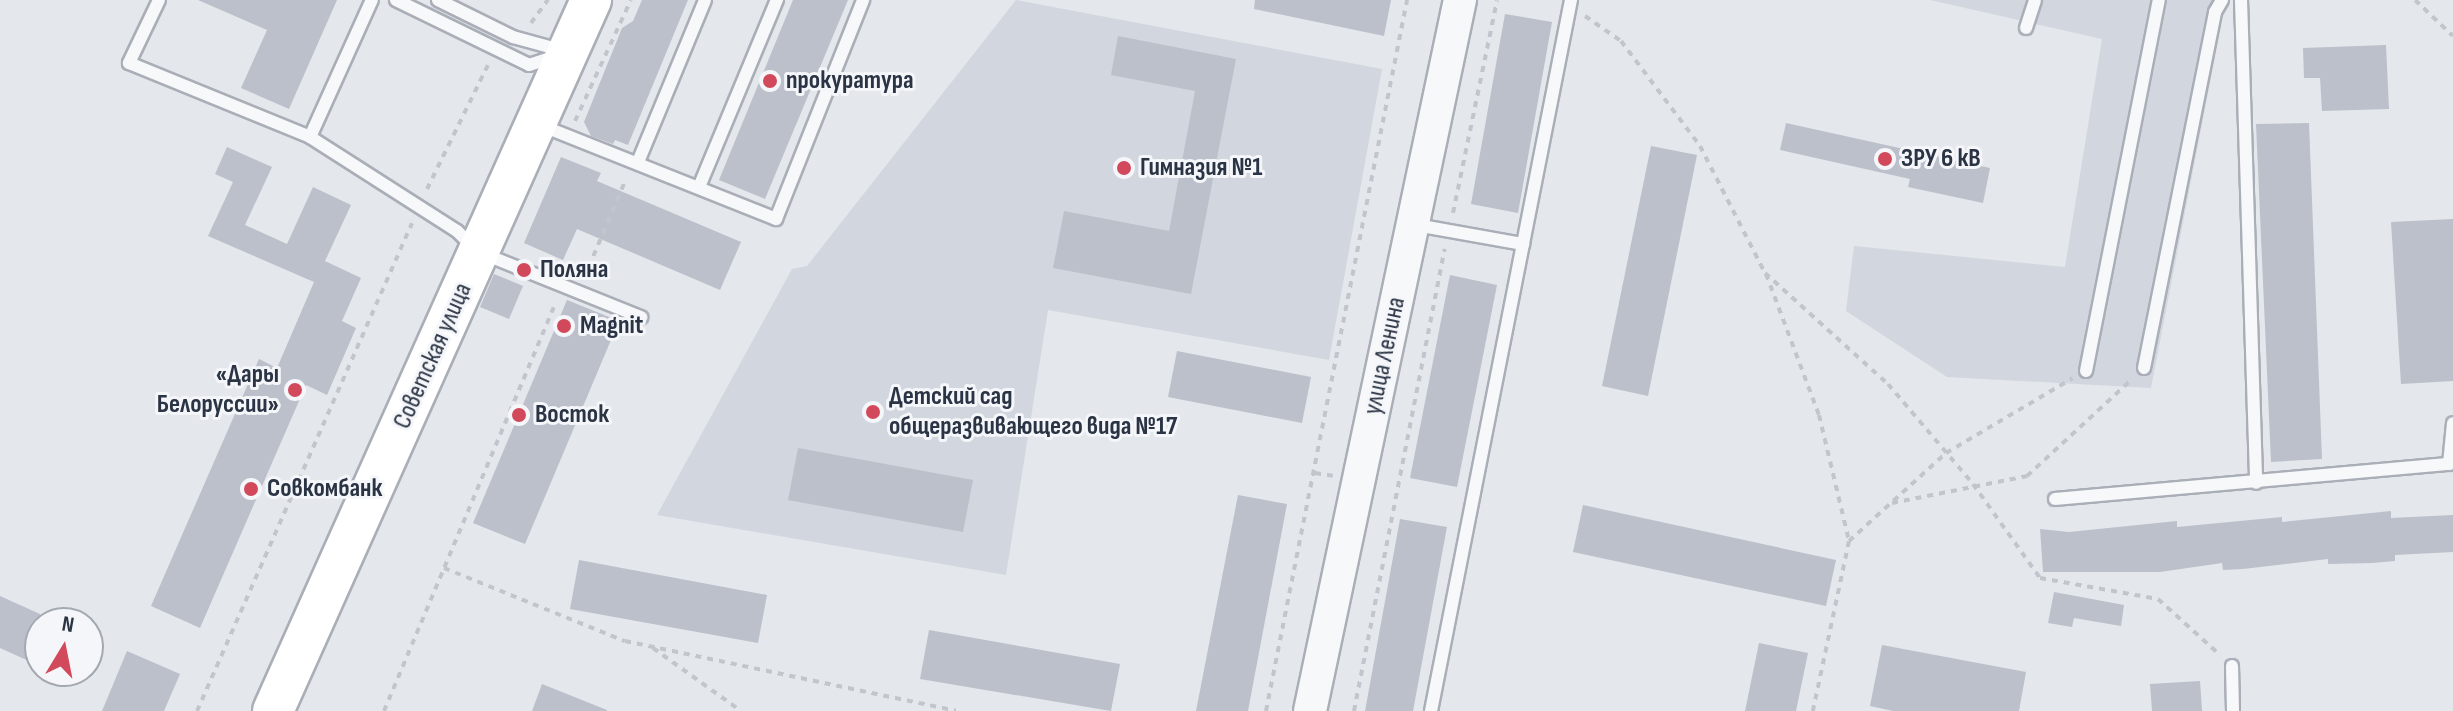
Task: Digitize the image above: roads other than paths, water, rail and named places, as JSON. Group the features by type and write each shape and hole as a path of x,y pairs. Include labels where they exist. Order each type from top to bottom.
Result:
{"main road":[{"name":"Советская улица","path":"273,711 591,0"}],"street":[{"name":"улица Ленина","path":"1310,711 1460,0"}],"lane":[{"path":"159,0 129,63 310,137 419,206 479,252 641,317"},
{"path":"310,137 372,0"},
{"path":"396,0 529,65 569,52"},
{"path":"438,0 513,37 569,52"},
{"path":"636,162 705,0"},
{"path":"699,187 777,0"},
{"path":"537,123 776,219 863,0"},
{"path":"2026,28 2035,0"},
{"path":"2086,371 2159,0"},
{"path":"2144,368 2215,12 2222,0"},
{"path":"2241,0 2256,483"},
{"path":"1431,711 1570,3"},
{"path":"1412,224 1523,244"},
{"path":"2055,499 2449,464 2453,423"},
{"path":"2232,666 2233,711"}],"place":[{"name":"прокуратура","path":"770,81"},
{"name":"ЗРУ 6 кВ","path":"1885,159"},
{"name":"Гимназия №1","path":"1124,168"},
{"name":"Поляна","path":"524,270"},
{"name":"Magnit","path":"564,326"},
{"name":"«Дары Белоруссии»","path":"295,390"},
{"name":"Детский сад общеразвивающего вида №17","path":"873,412"},
{"name":"Восток","path":"519,415"},
{"name":"Совкомбанк","path":"251,489"}]}
